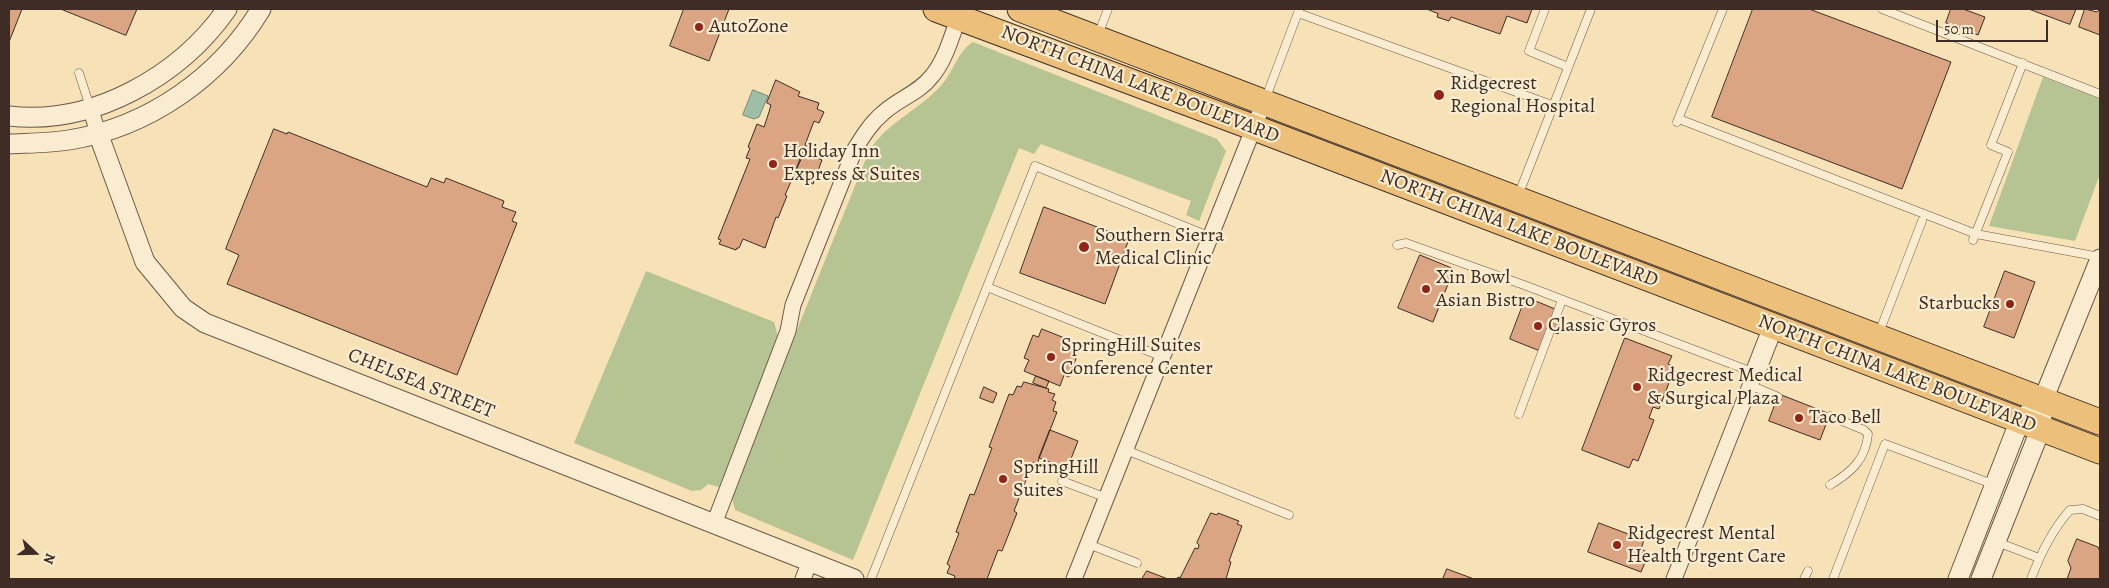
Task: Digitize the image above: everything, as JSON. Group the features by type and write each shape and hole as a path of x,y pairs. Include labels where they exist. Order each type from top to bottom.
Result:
{"main road":[{"name":"NORTH CHINA LAKE BOULEVARD","path":"1020,9 2100,422"},
{"name":"NORTH CHINA LAKE BOULEVARD","path":"948,13 1255,128 2100,451"}],"street":[{"path":"9,116 48,117 90,107 125,94 151,81 194,49 227,9"},
{"path":"9,144 69,140 98,133 162,107 200,81 235,45 261,9"},
{"path":"714,524 788,331 793,305 855,149 884,112 918,91 932,76 946,53 948,13"},
{"path":"1074,579 1264,102"},
{"name":"CHELSEA STREET","path":"90,107 145,262 183,308 205,323 854,579"},
{"path":"1958,579 1995,485 2043,400 2100,258"},
{"path":"1674,579 1773,327"},
{"path":"1981,579 1996,542 2031,424"},
{"path":"803,579 810,561"}],"lane":[{"path":"1096,39 1108,9"},
{"path":"1546,9 1529,51 1568,66"},
{"path":"1516,200 1591,9"},
{"path":"1723,9 1678,120 1975,237 2100,258"},
{"path":"1882,9 2100,94"},
{"path":"1264,102 1299,11 1552,105"},
{"path":"1975,237 2008,152 1992,145 2023,64"},
{"path":"79,73 90,107"},
{"path":"871,579 1035,166 1210,237"},
{"path":"1877,338 1922,221"},
{"path":"1397,245 1406,244 1562,300 1752,379 1778,397"},
{"path":"987,287 1163,357"},
{"path":"1555,319 1562,300"},
{"path":"1519,414 1550,331"},
{"path":"1830,416 1864,430 1868,434 1864,454 1857,464 1850,473 1830,485"},
{"path":"1833,579 1885,444 1995,485"},
{"path":"1126,450 1289,515"},
{"path":"1062,481 1107,498"},
{"path":"2031,579 2039,558 2061,520 2070,510 2083,509 2100,516"},
{"path":"1996,542 2039,558"},
{"path":"1088,544 1137,562"},
{"path":"1804,579 1808,570"}],"shaded area":[{"path":"973,42 1217,139 1226,151 1199,221 1186,215 1191,201 1041,144 1034,154 1019,148 853,560 735,510 731,494 869,151 886,131 926,100 944,82 964,50"},
{"path":"2043,77 2100,99 2100,174 2075,241 1989,226"},
{"path":"753,90 768,96 759,117 754,119 743,115"},
{"path":"646,271 774,322 780,344 719,487 708,484 701,490 692,491 574,443"}],"building":[{"path":"9,9 22,9 9,42"},
{"path":"61,9 137,9 126,35"},
{"name":"AutoZone","path":"684,9 729,9 709,61 670,46"},
{"path":"1427,9 1532,9 1527,23 1507,16 1500,34 1451,17 1449,21 1437,17 1438,14"},
{"path":"1753,9 1809,9 1951,62 1902,189 1712,117"},
{"path":"1951,9 1963,9 1985,17 1978,35 1946,23"},
{"path":"2029,9 2076,9 2070,24"},
{"path":"2085,9 2097,12 2100,9 2100,35 2079,27"},
{"name":"Holiday Inn Express & Suites","path":"776,80 800,92 798,96 819,103 817,109 824,112 819,123 814,121 805,145 807,146 785,195 787,196 778,218 776,217 765,248 743,239 736,250 719,244 721,240 718,239 750,159 746,158 750,148 748,147 757,124 764,127 771,105 767,103"},
{"path":"274,129 287,134 288,132 427,187 431,178 444,183 446,178 504,201 502,207 516,212 512,221 517,223 457,375 227,284 239,255 226,249"},
{"path":"803,152 822,160 813,184 794,176"},
{"path":"1044,207 1129,239 1105,304 1020,273"},
{"name":"Xin Bowl Asian Bistro","path":"1420,255 1454,269 1433,322 1398,308"},
{"name":"Starbucks","path":"2005,271 2035,282 2014,338 1984,327"},
{"name":"Classic Gyros","path":"1526,297 1555,309 1552,318 1563,322 1558,334 1547,330 1540,351 1510,339"},
{"name":"SpringHill Suites Conference Center","path":"1042,329 1077,343 1073,354 1077,356 1069,377 1064,375 1060,386 1024,371 1029,360 1024,358 1033,335 1038,337"},
{"name":"Ridgecrest Medical & Surgical Plaza","path":"1625,338 1672,356 1668,364 1675,367 1659,409 1653,407 1649,418 1654,420 1638,461 1633,459 1629,468 1582,450"},
{"path":"1036,376 1049,381 1046,388 1033,383"},
{"name":"SpringHill Suites","path":"1024,382 1049,389 1048,392 1055,394 1052,400 1056,402 1053,411 1057,412 1037,464 1033,462 1014,511 1017,513 1002,551 998,550 987,579 954,579 955,576 947,573 950,566 947,564 959,533 956,532 970,494 974,495 992,448 989,447 1009,394 1013,395 1017,386 1021,387"},
{"path":"984,387 997,393 993,403 980,398"},
{"name":"Taco Bell","path":"1779,394 1830,414 1820,440 1769,421"},
{"path":"1050,430 1078,441 1067,469 1039,458"},
{"path":"1211,513 1217,515 1218,513 1239,521 1237,524 1242,526 1229,561 1231,562 1226,579 1177,579 1178,577 1180,578 1195,548 1198,549 1199,545 1197,543"},
{"name":"Ridgecrest Mental Health Urgent Care","path":"1599,523 1644,540 1641,549 1649,553 1641,572 1588,552"},
{"path":"2077,539 2098,547 2100,552 2100,579 2067,579 2071,568 2068,561"},
{"path":"1447,569 1474,579 1443,579"},
{"path":"1147,571 1168,579 1142,579"}],"place":[{"name":"AutoZone","path":"699,27"},
{"name":"Ridgecrest Regional Hospital","path":"1439,95"},
{"name":"Holiday Inn Express & Suites","path":"773,164"},
{"name":"Southern Sierra Medical Clinic","path":"1084,247"},
{"name":"Xin Bowl Asian Bistro","path":"1426,289"},
{"name":"Starbucks","path":"2010,304"},
{"name":"Classic Gyros","path":"1538,326"},
{"name":"SpringHill Suites Conference Center","path":"1051,357"},
{"name":"Ridgecrest Medical & Surgical Plaza","path":"1637,387"},
{"name":"Taco Bell","path":"1799,418"},
{"name":"SpringHill Suites","path":"1003,479"},
{"name":"Ridgecrest Mental Health Urgent Care","path":"1617,545"}]}
